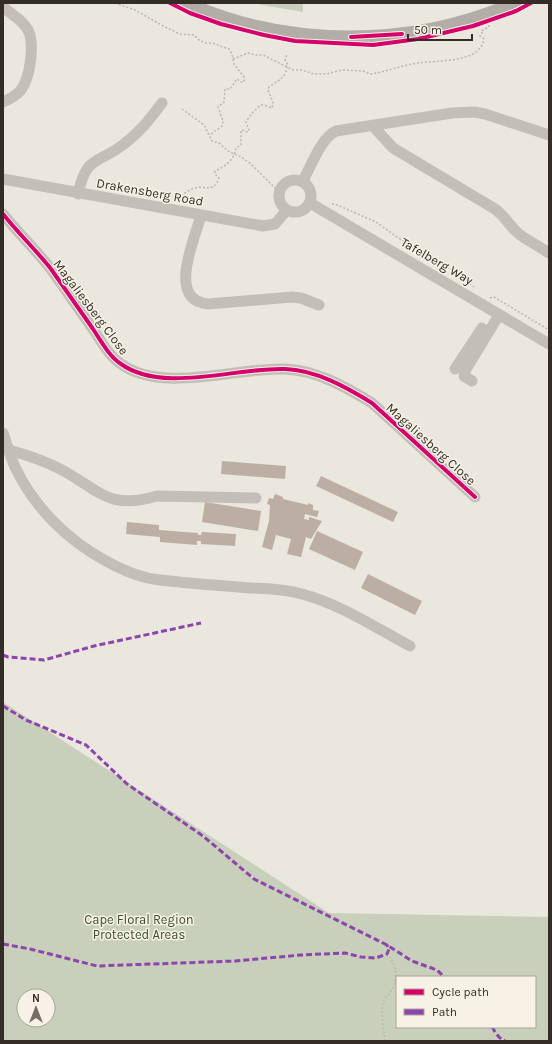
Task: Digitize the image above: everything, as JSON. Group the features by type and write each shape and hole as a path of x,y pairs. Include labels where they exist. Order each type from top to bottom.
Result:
{"main road":[{"path":"185,3 210,13 255,27 296,34 344,38 420,32 477,18 516,3"}],"street":[{"path":"3,7 21,21 27,28 31,37 32,46 29,67 24,84 12,98 3,102"},
{"path":"78,194 82,176 91,163 124,144 146,124 162,103"},
{"path":"303,181 321,146 331,133 336,131 452,113 474,112 549,135"},
{"path":"373,126 393,148 495,209 503,215 512,228 519,234 549,253"},
{"name":"Drakensberg Road","path":"3,179 156,208 176,206 200,220 268,226 275,224 287,210"},
{"path":"288,181 303,181 310,189 315,206 298,212 287,210 280,203 279,192 288,181"},
{"name":"Tafelberg Way","path":"315,206 549,344"},
{"name":"Magaliesberg Close","path":"3,214 50,268 113,357 135,372 155,378 181,378 286,369 321,377 352,391 372,403 475,497"},
{"path":"200,220 185,270 188,291 195,301 208,304 292,297 301,298 319,304"},
{"path":"455,369 496,313"},
{"path":"472,381 464,376 465,371 496,313"},
{"path":"3,432 8,450 15,466 28,490 47,516 79,545 114,565 133,573 158,580 262,588 318,598 333,604 410,646"},
{"path":"8,450 30,456 62,470 99,494 115,500 130,501 157,496 256,498"}],"path":[{"path":"115,3 135,10 180,34 194,35 205,43 223,46 229,49 234,64 244,77 244,82 237,79 233,87 230,89 225,89 224,102 218,107 223,121 222,126 210,135"},
{"path":"233,59 248,53 263,55 293,70 302,70 314,74 326,74 342,70 370,74 419,63 444,62 474,54 483,44 484,40 480,36 482,33 481,31 489,27 489,22"},
{"path":"176,206 195,188 212,188 216,184 219,178 215,174 215,171 230,162 235,154 236,148 241,145 241,130 248,132 249,130 246,122 250,116 261,106 264,105 272,108 273,103 268,90 269,87 286,74 287,63 285,60 287,54"},
{"path":"182,109 204,125 212,141 219,143 228,151 251,164 279,192"},
{"path":"315,206 335,204 376,222 397,237 450,268 478,291"},
{"path":"489,298 494,297 549,330"},
{"path":"386,954 392,958 396,981 391,991 385,997 382,1005 386,1041"}],"green space":[{"path":"251,3 303,3 303,12"},
{"name":"Cape Floral Region Protected Areas","path":"3,702 329,913 549,917 549,1041 3,1041"}],"building":[{"path":"222,461 286,466 285,479 221,474"},
{"path":"321,476 398,512 393,522 316,486"},
{"path":"275,494 283,497 283,499 308,505 308,503 313,505 313,510 319,511 317,517 305,514 304,519 309,520 309,517 322,521 311,539 306,537 301,557 287,554 291,539 276,535 272,550 262,547 269,521 270,505 267,504 269,498 273,499"},
{"path":"205,502 261,511 258,531 202,522"},
{"path":"127,522 159,525 159,530 198,533 198,535 201,535 202,532 236,534 235,546 201,544 201,541 197,541 197,545 160,542 160,537 126,534"},
{"path":"317,531 363,552 355,570 309,549"},
{"path":"368,574 422,601 415,615 361,588"}],"marked path":[{"path":"3,655 8,657 44,660 94,646 201,623"},
{"path":"3,706 26,720 86,745 127,784 203,836 254,879 387,945 412,961 437,970 443,976"},
{"path":"3,944 30,949 97,966 235,961 345,953 361,957 376,958 387,954 389,949 387,945"},
{"path":"493,1028 499,1037 505,1041"}],"cycle path":[{"path":"170,3 190,13 221,24 264,35 295,41 373,45 418,39 473,26 516,11 531,3"},
{"path":"351,37 402,34"},
{"path":"3,214 51,269 106,348 121,364 138,373 157,377 200,377 266,369 285,369 308,372 330,380 372,403 475,497"}]}
